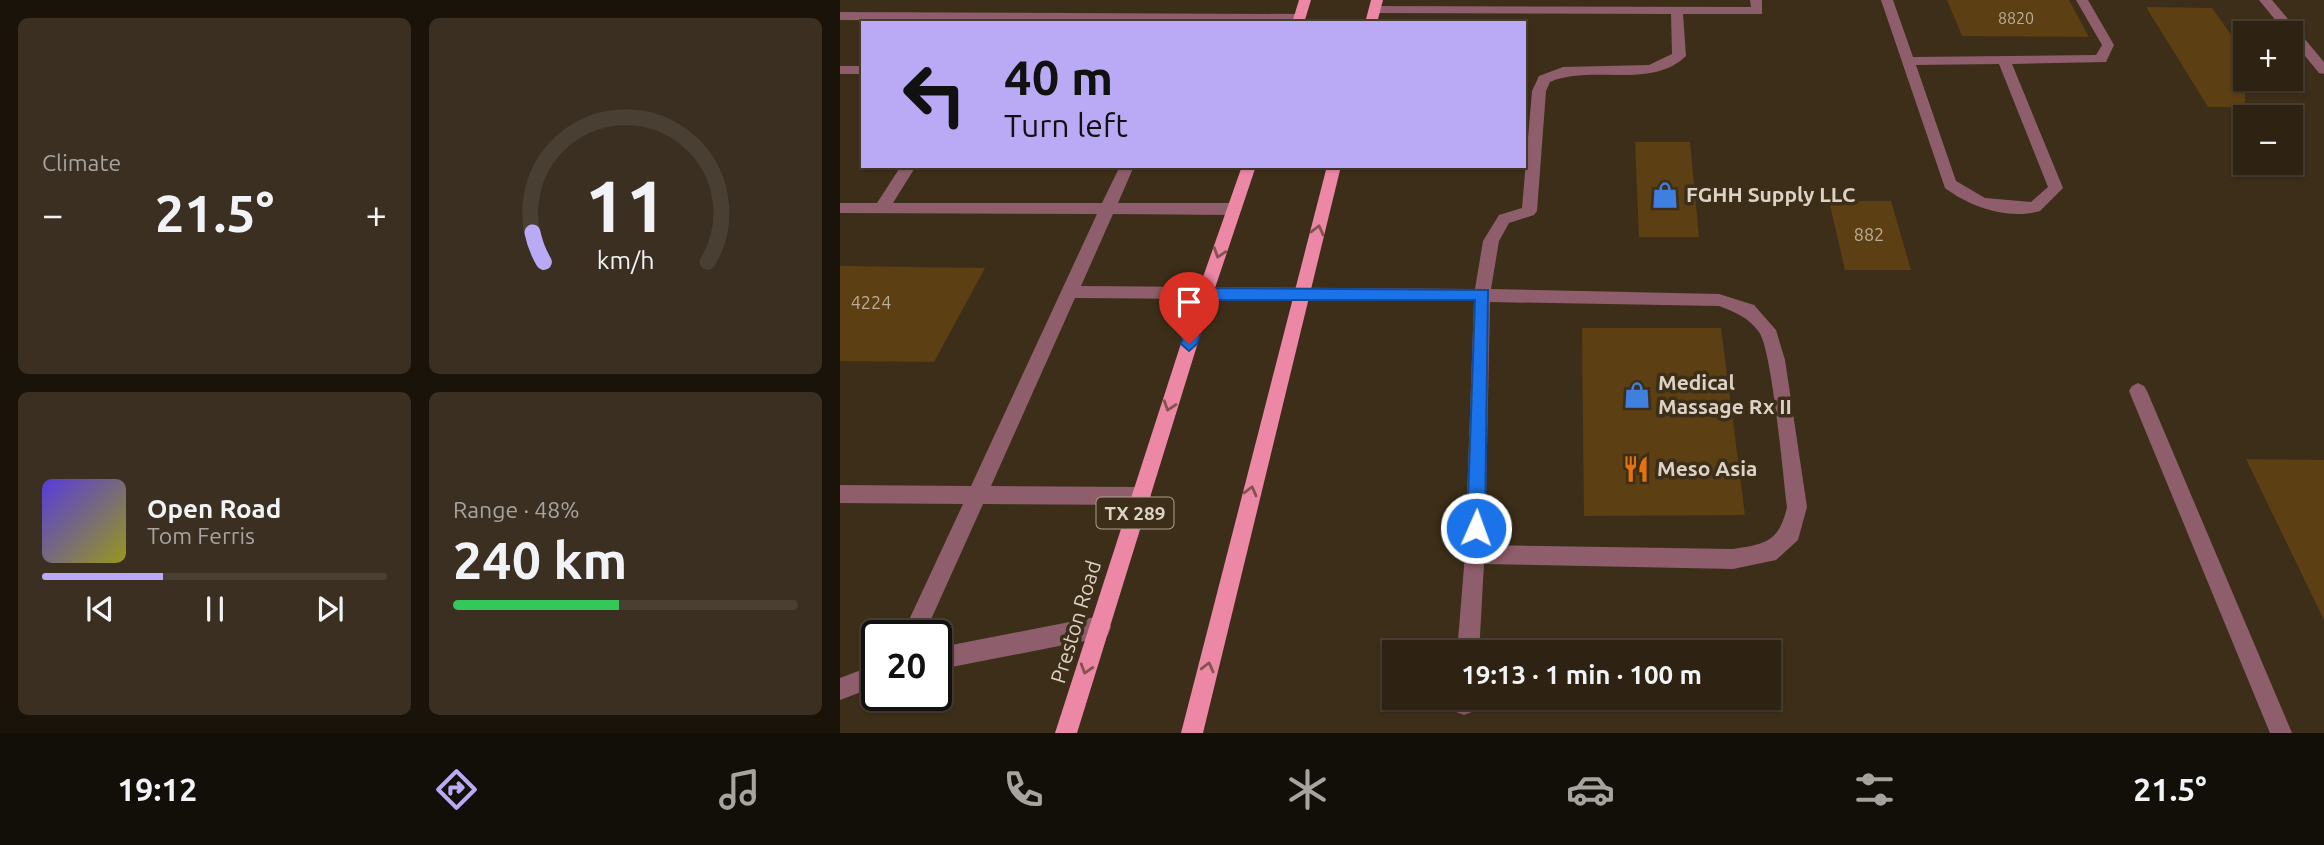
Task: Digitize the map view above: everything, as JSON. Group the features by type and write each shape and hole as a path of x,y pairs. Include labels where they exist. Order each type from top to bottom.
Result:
{"main road":[{"path":"1298,21 1306,0"},
{"name":"Preston Road","path":"1066,733 1205,294 1248,168"},
{"path":"1192,733 1333,168"}],"street":[{"path":"1887,0 1950,184 1969,199 2000,207 2035,207 2056,188 2004,61"},
{"path":"1908,61 2101,59 2108,45 2082,0"},
{"path":"2265,0 2324,70"},
{"path":"1376,5 1677,10 1757,5"},
{"path":"1469,640 1475,554 1482,295 1491,241 1504,219 1529,211 1539,91 1544,79 1563,71 1651,69 1679,56 1677,10"},
{"path":"840,16 1007,20 1298,21"},
{"path":"840,70 861,70"},
{"path":"881,209 908,168"},
{"path":"920,620 1126,168"},
{"path":"840,208 1234,209"},
{"path":"1069,292 1719,300 1748,310 1768,330 1776,360 1797,507 1791,533 1769,553 1733,559 1475,554"},
{"path":"2138,391 2281,733"},
{"path":"840,494 1141,496"},
{"path":"952,656 1100,627"},
{"path":"840,689 861,681"}],"building":[{"path":"1947,0 2069,0 2089,37 1962,36"},
{"path":"2146,7 2212,8 2233,37 2233,91 2245,91 2245,105 2208,107"},
{"path":"1635,142 1690,142 1699,237 1639,237"},
{"path":"1829,201 1891,201 1911,270 1845,270"},
{"path":"840,266 985,268 934,362 840,361"},
{"path":"1582,328 1721,328 1745,515 1584,516"},
{"path":"2246,459 2324,460 2324,620"}],"place":[{"name":"FGHH Supply LLC","path":"1665,195"},
{"name":"Medical Massage Rx II","path":"1637,395"},
{"name":"Meso Asia","path":"1636,469"}],"route":[{"path":"1189,344 1205,294 1482,295 1476,528"}]}
